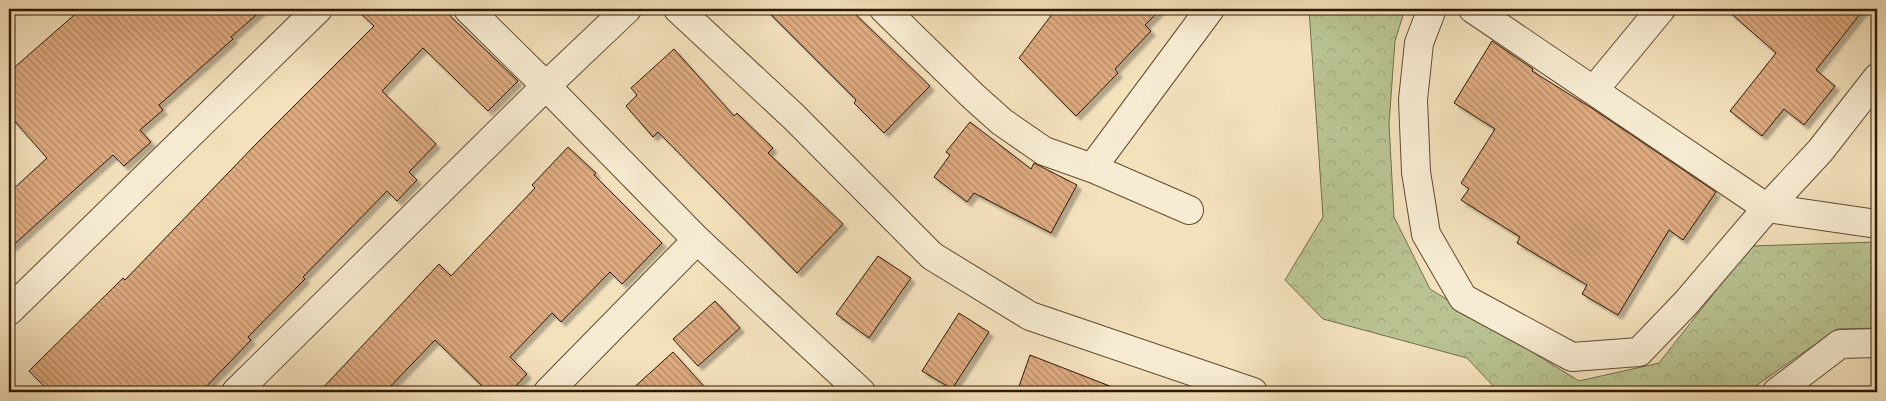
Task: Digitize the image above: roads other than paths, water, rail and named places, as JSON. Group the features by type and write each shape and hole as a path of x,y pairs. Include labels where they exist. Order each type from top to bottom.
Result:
{"street":[{"path":"9,311 318,9"},
{"path":"468,9 697,240 861,392"},
{"path":"236,392 546,86 627,9"},
{"path":"678,9 794,117 932,256 1030,316 1253,392"},
{"path":"884,9 1002,122 1044,151 1092,168 1189,210"},
{"path":"1432,9 1419,43 1413,100 1416,172 1426,234 1463,298 1572,357 1639,352 1686,303 1767,208 1820,151 1877,78"},
{"path":"1473,9 1767,208 1877,224"},
{"path":"1594,90 1661,9"},
{"path":"1092,168 1198,13"},
{"path":"548,392 697,240"},
{"path":"1777,392 1840,344 1877,343"}]}
